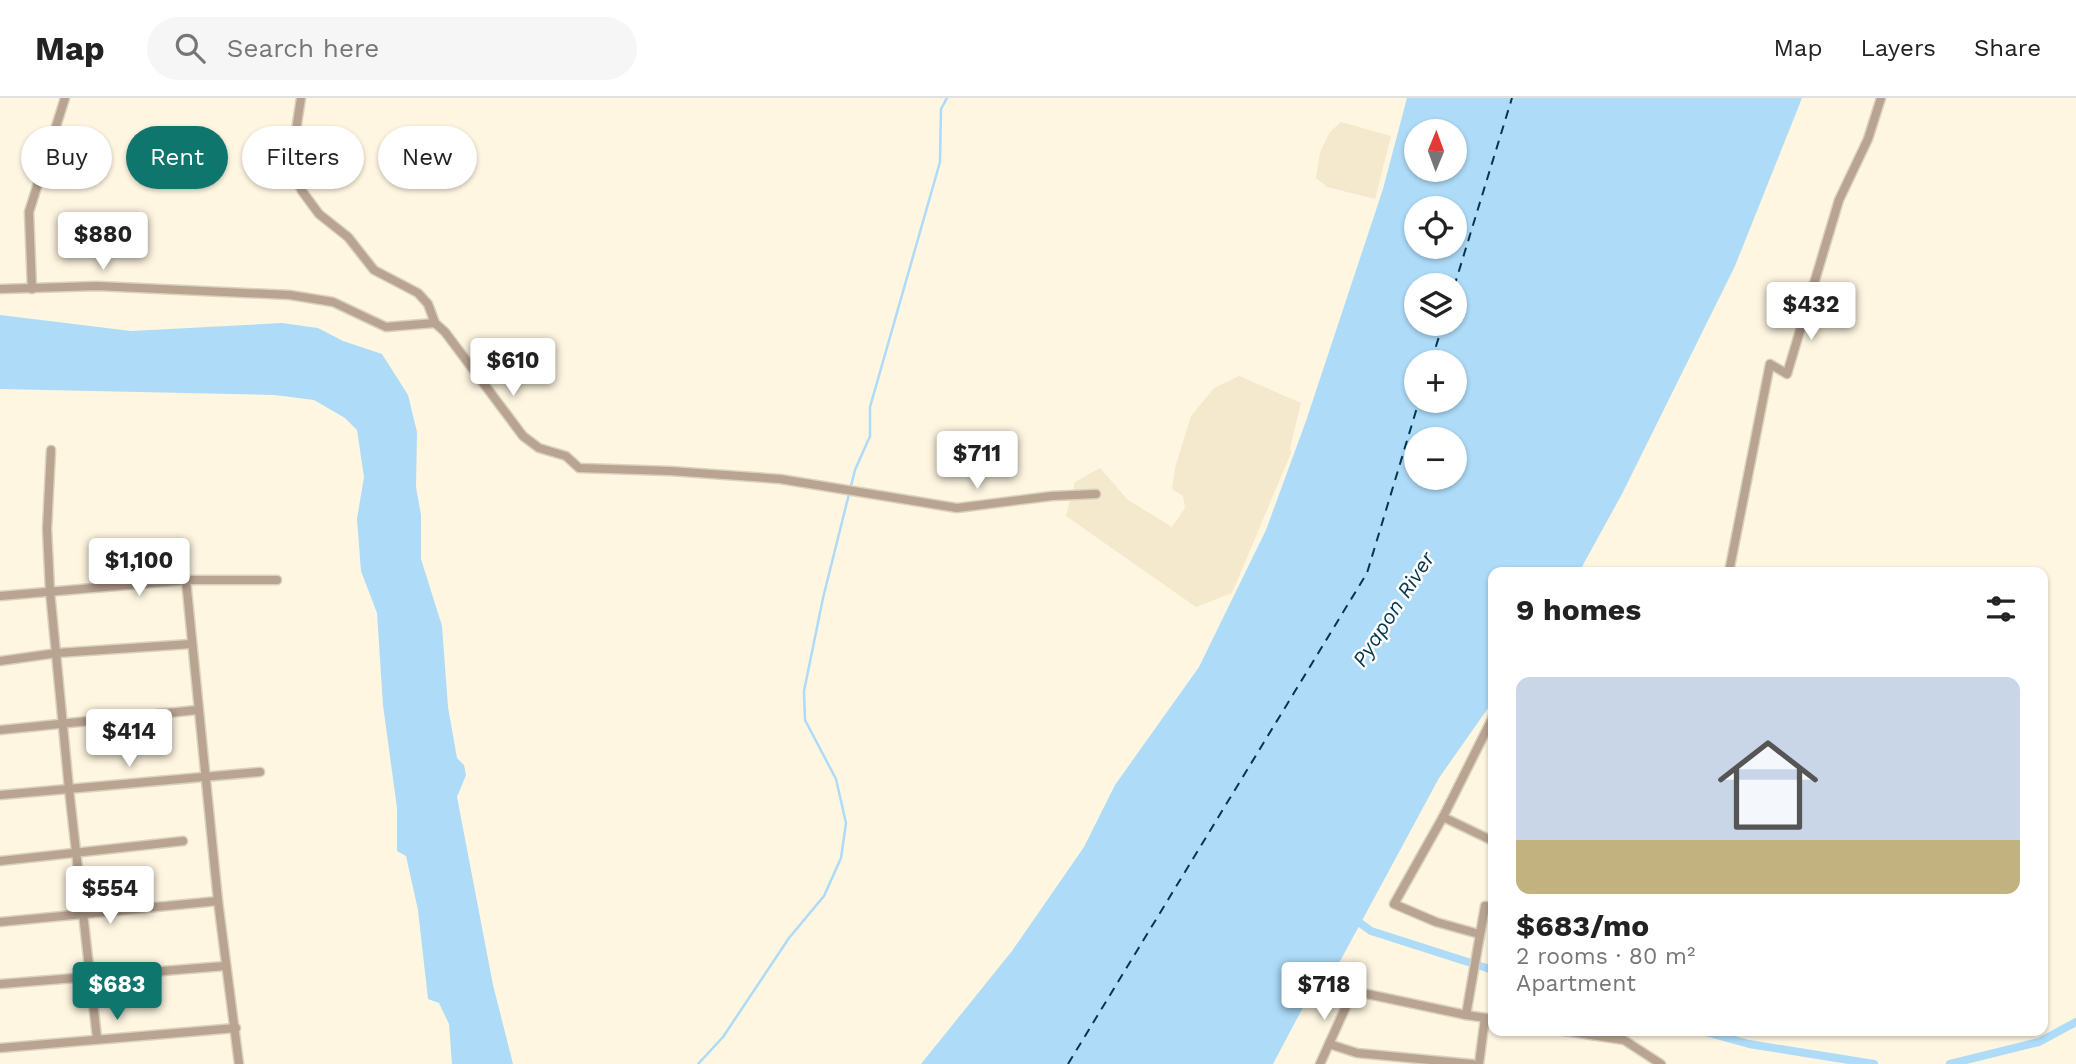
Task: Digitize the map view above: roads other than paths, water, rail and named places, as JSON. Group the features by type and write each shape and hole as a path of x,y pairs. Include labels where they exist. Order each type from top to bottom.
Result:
{"street":[{"path":"32,289 29,212 65,98"},
{"path":"301,98 292,156 293,173 318,214 348,237 374,270 418,293 428,304 435,323 445,332 523,436 539,448 566,456 575,467 780,479 957,508 1052,496 1096,494"},
{"path":"1730,567 1770,364 1787,374 1839,200 1868,139 1881,98"},
{"path":"0,289 97,286 290,295 333,302 386,327 435,323"},
{"path":"51,450 47,528 50,591 97,1038"},
{"path":"186,580 204,776 239,1064"},
{"path":"0,596 186,580 277,580"},
{"path":"0,661 57,653 191,644"},
{"path":"0,730 197,710"},
{"path":"1479,934 1436,922 1394,904 1443,817 1488,726"},
{"path":"0,795 260,772"},
{"path":"1443,817 1488,839"},
{"path":"0,862 183,841"},
{"path":"0,922 218,901"},
{"path":"1466,1015 1479,934 1485,906 1488,906"},
{"path":"0,984 225,966"},
{"path":"1320,1064 1353,991 1488,1019"},
{"path":"1479,1064 1488,1024"},
{"path":"0,1048 236,1028"},
{"path":"1598,1036 1624,1040 1661,1064"},
{"path":"1329,1044 1357,1053 1472,1064"}],"water":[{"name":"Pyapon River","path":"1407,98 1802,98 1735,266 1622,494 1582,567 1488,567 1488,708 1439,778 1338,965 1309,996 1273,1064 921,1064 1012,951 1084,847 1115,785 1199,667 1266,530 1306,421 1383,189"},
{"path":"0,315 131,331 282,323 318,328 343,341 382,354 408,395 417,432 416,487 421,515 421,559 442,626 448,707 457,758 464,765 466,775 457,797 493,985 513,1064 452,1064 449,1024 439,1003 428,999 418,910 406,856 397,851 397,808 383,705 377,613 361,571 357,519 364,477 357,430 345,418 314,400 275,395 0,389"}],"waterway":[{"path":"698,1064 723,1037 789,938 824,896 841,858 846,823 836,779 805,720 804,691 823,598 855,470 870,436 870,407 940,162 941,109 947,98"},
{"path":"1353,918 1371,931 1488,968"},
{"path":"1950,1064 2039,1042 2076,1022"},
{"path":"1720,1036 1749,1044 1874,1064"}]}
